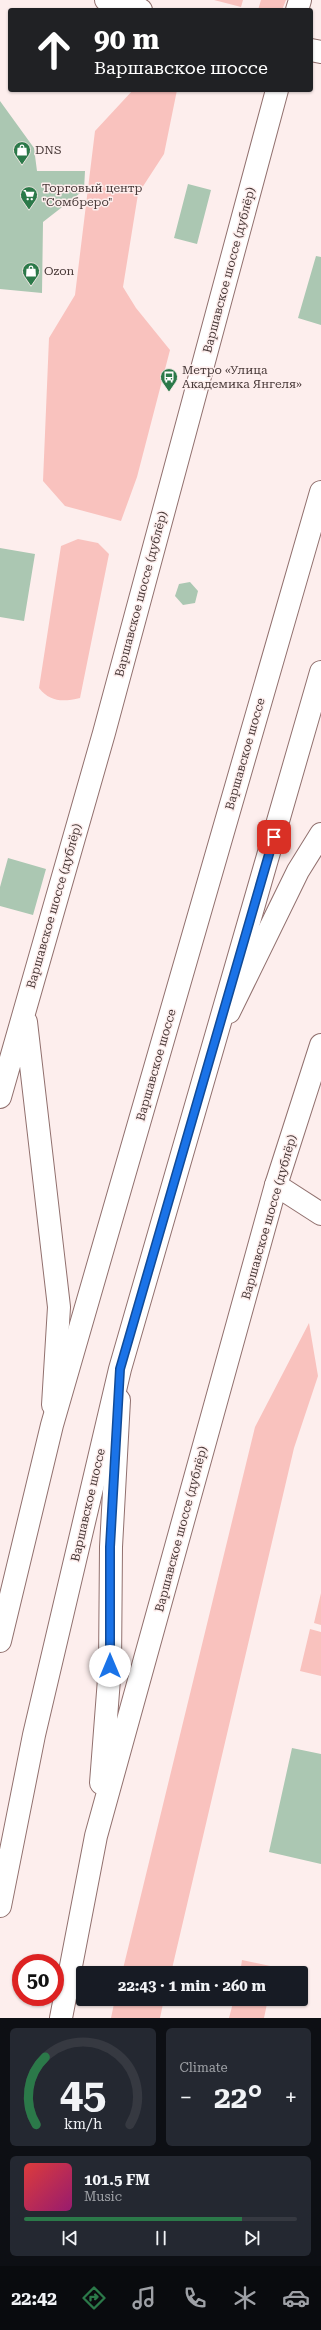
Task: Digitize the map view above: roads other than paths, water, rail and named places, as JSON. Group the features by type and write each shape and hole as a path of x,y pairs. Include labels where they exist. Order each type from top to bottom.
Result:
{"main road":[{"path":"106,0 134,8"},
{"name":"Варшавское шоссе (дублёр)","path":"0,1097 104,733 276,92"},
{"name":"Варшавское шоссе","path":"0,1641 52,1425 321,492"},
{"name":"Варшавское шоссе","path":"0,1906 34,1735 120,1369 219,1033 321,672"},
{"path":"219,1033 298,871 321,834"},
{"path":"24,1011 59,1307 52,1425"},
{"name":"Варшавское шоссе (дублёр)","path":"61,2018 96,1836 276,1185 321,1045"},
{"path":"276,1185 321,1214"},
{"path":"96,1836 110,1666 110,1547 120,1369"}],"place":[{"name":"DNS","path":"22,165"},
{"name":"Торговый центр \"Сомбреро\"","path":"29,210"},
{"name":"Ozon","path":"31,286"},
{"name":"Метро «Улица Академика Янгеля»","path":"169,392"}]}
